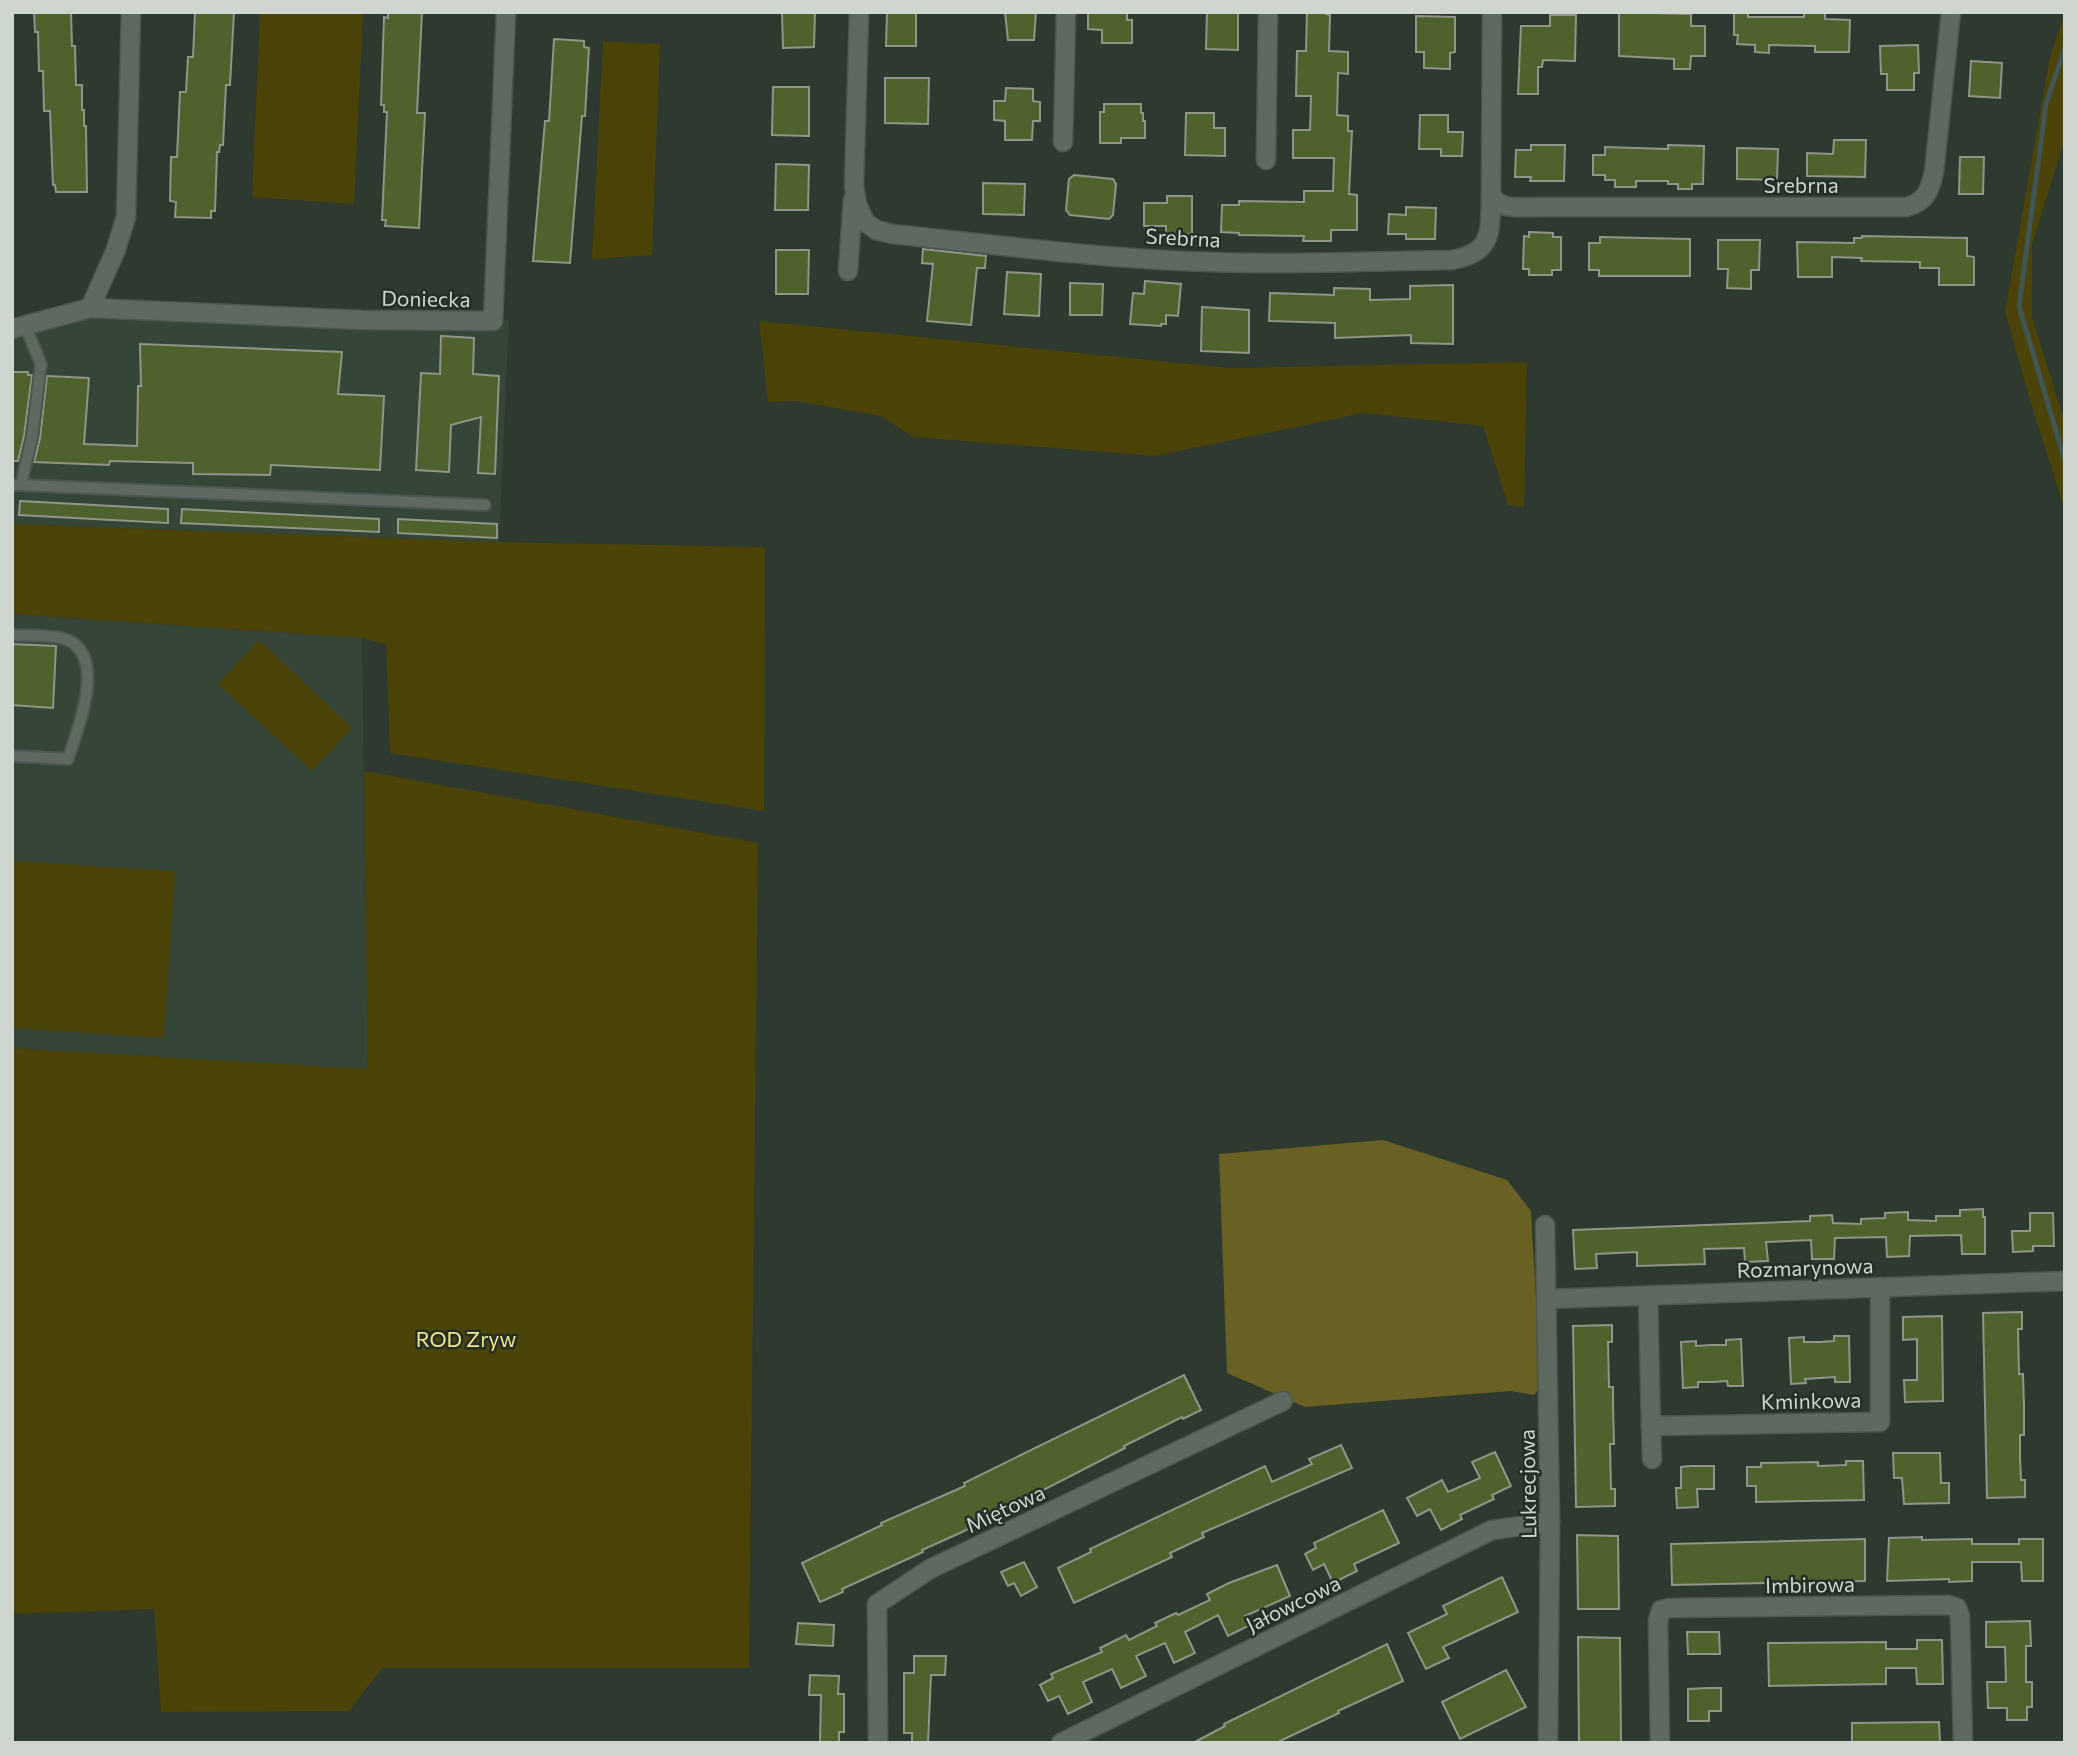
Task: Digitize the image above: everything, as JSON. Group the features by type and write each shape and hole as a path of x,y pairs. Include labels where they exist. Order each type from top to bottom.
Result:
{"street":[{"path":"90,308 115,252 126,217 131,12"},
{"name":"Doniecka","path":"19,327 90,308 360,320 464,323 494,321 506,12"},
{"name":"Srebrna","path":"848,271 854,186 859,12"},
{"path":"1063,142 1066,12"},
{"path":"1266,160 1268,12"},
{"name":"Srebrna","path":"854,186 860,215 865,222 876,230 892,234 1009,247 1213,262 1462,258 1480,250 1486,244 1490,230 1492,12"},
{"name":"Srebrna","path":"1492,194 1493,200 1499,204 1539,207 1906,207 1917,204 1930,191 1934,172 1951,12"},
{"name":"Lukrecjowa","path":"1545,1225 1550,1522 1548,1743"},
{"name":"Rozmarynowa","path":"1547,1300 2065,1281"},
{"name":"Kminkowa","path":"1651,1426 1880,1422 1880,1287"},
{"path":"1648,1297 1652,1459"},
{"name":"Miętowa","path":"877,1743 877,1604 930,1569 1283,1401"},
{"name":"Jałowcowa","path":"1061,1743 1492,1530 1550,1522"},
{"name":"Imbirowa","path":"1660,1743 1658,1621 1661,1611 1670,1608 1948,1605 1957,1608 1960,1616 1963,1743"}],"lane":[{"path":"19,327 41,364 32,437 17,485 485,505"},
{"path":"12,635 63,638 78,646 89,671 85,711 68,759 14,756"}],"shaded area":[{"path":"63,314 509,320 499,542 12,524 12,329"},
{"path":"12,614 362,638 368,1070 12,1048"},
{"path":"1383,1140 1507,1180 1531,1211 1541,1386 1534,1395 1511,1391 1305,1407 1227,1373 1219,1154"}],"green space":[{"path":"260,12 363,12 354,204 252,197"},
{"path":"2065,13 2065,138 2032,245 2032,317 2065,423 2065,511 2005,311 2050,56"},
{"path":"603,41 660,44 652,255 592,259"},
{"path":"759,321 1230,368 1527,362 1524,507 1508,505 1483,426 1363,413 1154,456 913,437 881,416 796,401 768,402"},
{"path":"12,524 499,542 765,547 764,811 390,753 386,644 362,638 12,614"},
{"path":"259,640 352,728 312,771 218,684"},
{"name":"ROD Zryw","path":"364,771 758,843 749,1668 382,1668 349,1711 161,1712 154,1609 12,1614 12,1048 368,1069"},
{"path":"12,861 175,871 164,1038 12,1028"}],"building":[{"path":"34,12 71,12 76,85 82,85 82,110 86,126 87,192 56,192 53,185 50,111 44,111 43,71 39,71 38,32 35,32"},
{"path":"195,12 234,12 230,85 226,85 223,145 220,145 217,152 215,211 211,211 211,218 175,217 176,202 170,201 171,157 177,157 180,92 186,92 188,57 193,57"},
{"path":"388,12 422,12 417,113 425,113 419,228 385,226 386,220 382,220 387,112 384,112 384,105 381,105 384,17 388,18"},
{"path":"782,12 815,12 814,47 783,48"},
{"path":"887,12 916,12 916,46 886,46"},
{"path":"1005,12 1036,12 1034,40 1008,40"},
{"path":"1088,12 1127,12 1127,20 1132,20 1132,43 1102,43 1102,30 1088,29"},
{"path":"1207,12 1238,12 1238,50 1206,49"},
{"path":"1307,12 1326,12 1330,15 1329,51 1348,52 1348,74 1338,73 1337,115 1348,116 1348,131 1352,131 1349,194 1357,195 1357,230 1331,230 1331,241 1303,241 1304,236 1239,235 1221,232 1222,205 1239,205 1239,201 1304,202 1304,191 1333,191 1334,158 1293,158 1293,130 1310,130 1311,96 1296,96 1297,51 1306,51"},
{"path":"1619,12 1691,14 1691,26 1705,26 1705,56 1691,56 1690,69 1674,69 1674,59 1619,56"},
{"path":"1734,12 1748,12 1748,17 1804,17 1804,12 1825,12 1825,19 1850,20 1849,52 1815,52 1815,46 1769,45 1769,53 1755,52 1755,45 1737,44 1738,35 1734,35"},
{"path":"1550,15 1576,15 1575,61 1543,60 1542,67 1538,67 1538,94 1518,94 1521,26 1550,26"},
{"path":"1416,16 1455,17 1455,52 1450,53 1450,69 1424,68 1424,52 1416,52"},
{"path":"554,39 584,41 584,47 589,48 570,263 533,261 545,121 549,121"},
{"path":"1918,45 1919,73 1914,73 1914,90 1887,90 1887,74 1881,74 1880,46"},
{"path":"1971,61 2002,63 2000,98 1969,96"},
{"path":"885,78 929,78 928,124 885,123"},
{"path":"773,87 809,87 809,136 772,135"},
{"path":"1006,88 1033,89 1033,101 1040,102 1040,121 1033,121 1032,140 1005,140 1005,121 994,120 994,101 1005,101"},
{"path":"1104,104 1141,104 1145,138 1121,138 1121,143 1100,143 1100,112 1104,112"},
{"path":"1186,113 1214,113 1214,128 1225,128 1225,156 1185,155"},
{"path":"1420,115 1448,115 1448,132 1463,132 1462,156 1441,156 1441,149 1419,149"},
{"path":"1834,140 1866,140 1865,177 1807,176 1807,153 1833,154"},
{"path":"1531,145 1565,145 1564,181 1530,181 1531,177 1515,177 1516,150 1531,150"},
{"path":"1668,145 1704,146 1703,184 1692,184 1692,189 1678,189 1678,184 1668,184 1668,181 1636,181 1636,187 1615,187 1615,180 1605,180 1605,175 1593,175 1593,155 1605,155 1605,147 1668,149"},
{"path":"1737,148 1778,149 1777,180 1737,179"},
{"path":"1960,157 1984,157 1983,194 1959,194"},
{"path":"776,164 809,165 808,210 775,210"},
{"path":"1074,175 1113,179 1116,184 1113,215 1109,219 1070,215 1066,210 1069,179"},
{"path":"983,183 1025,184 1024,215 983,214"},
{"path":"1167,196 1192,196 1192,234 1166,234 1166,226 1144,226 1144,203 1167,203"},
{"path":"1406,207 1436,208 1435,239 1406,239 1406,234 1388,234 1389,214 1406,215"},
{"path":"1529,232 1553,233 1553,237 1561,237 1561,270 1552,270 1552,275 1529,275 1529,269 1523,269 1524,236 1529,237"},
{"path":"1600,237 1690,239 1690,276 1599,276 1599,270 1589,270 1589,243 1600,243"},
{"path":"1854,238 1967,238 1967,256 1974,257 1974,285 1939,285 1939,268 1920,268 1920,262 1861,261 1862,258 1832,257 1832,277 1798,277 1797,242 1854,243"},
{"path":"1718,240 1760,240 1759,270 1751,270 1751,289 1727,288 1728,269 1718,269"},
{"path":"923,249 986,256 985,268 977,268 971,325 927,321 933,264 922,263"},
{"path":"776,250 809,250 808,294 776,294"},
{"path":"1007,272 1041,274 1039,316 1004,314"},
{"path":"1145,281 1181,284 1178,316 1166,315 1166,324 1161,326 1130,324 1133,293 1144,294"},
{"path":"1070,283 1103,284 1102,315 1070,315"},
{"path":"1453,285 1453,344 1411,343 1411,335 1335,338 1335,323 1269,321 1270,293 1334,295 1334,288 1370,289 1370,300 1410,299 1410,286"},
{"path":"1202,307 1249,310 1249,353 1201,351"},
{"path":"441,336 474,338 473,374 499,376 495,474 478,473 481,417 451,425 449,472 416,470 421,373 440,374"},
{"path":"140,344 342,352 338,394 384,396 380,470 271,465 270,475 193,474 193,463 110,461 109,465 34,462 40,438 47,376 89,378 84,444 137,446 138,386 141,386"},
{"path":"12,372 28,372 28,375 32,375 18,461 12,461"},
{"path":"20,501 168,509 168,523 19,515"},
{"path":"182,509 379,519 379,532 181,523"},
{"path":"398,519 497,524 497,538 398,533"},
{"path":"12,644 56,646 53,708 12,705"},
{"path":"1983,1209 1985,1254 1962,1254 1961,1235 1910,1236 1909,1256 1887,1257 1886,1237 1835,1238 1834,1259 1812,1259 1811,1240 1766,1242 1768,1261 1745,1262 1744,1248 1704,1249 1705,1264 1637,1266 1637,1252 1596,1254 1597,1268 1575,1269 1573,1230 1810,1221 1810,1216 1832,1215 1833,1223 1861,1224 1861,1219 1885,1218 1885,1213 1908,1212 1908,1220 1936,1221 1936,1216 1960,1216 1960,1210"},
{"path":"2030,1213 2053,1213 2054,1246 2033,1246 2033,1251 2013,1252 2012,1231 2030,1231"},
{"path":"2022,1312 2022,1329 2018,1329 2019,1374 2023,1374 2024,1405 2024,1435 2020,1435 2020,1458 2021,1480 2025,1480 2025,1497 1987,1498 1983,1313"},
{"path":"1942,1316 1943,1401 1905,1402 1904,1380 1917,1380 1917,1339 1903,1340 1903,1317"},
{"path":"1612,1325 1612,1342 1608,1342 1609,1387 1613,1387 1614,1444 1610,1444 1611,1489 1615,1489 1615,1506 1576,1507 1573,1326"},
{"path":"1834,1336 1849,1336 1850,1382 1835,1382 1835,1377 1805,1379 1806,1383 1791,1384 1789,1338 1804,1337 1804,1342 1819,1342 1834,1341"},
{"path":"1741,1339 1743,1386 1728,1386 1727,1381 1698,1382 1698,1387 1683,1388 1681,1342 1696,1341 1696,1346 1726,1345 1726,1340"},
{"path":"1184,1375 1201,1410 1124,1446 1125,1448 962,1532 820,1602 802,1563 882,1525 881,1523 965,1486 964,1483"},
{"path":"1341,1445 1352,1468 1202,1533 1204,1537 1170,1553 1172,1557 1074,1603 1058,1568 1091,1552 1090,1549 1265,1466 1272,1482 1312,1464 1309,1459"},
{"path":"1495,1452 1511,1486 1492,1495 1494,1499 1460,1515 1462,1519 1441,1530 1430,1509 1417,1516 1407,1498 1442,1480 1448,1492 1480,1478 1472,1462"},
{"path":"1893,1453 1940,1453 1941,1483 1949,1483 1949,1503 1904,1504 1902,1478 1894,1478"},
{"path":"1846,1461 1863,1461 1864,1500 1756,1502 1756,1486 1747,1486 1747,1467 1761,1467 1761,1463 1818,1462 1818,1466 1846,1465"},
{"path":"1714,1466 1714,1489 1697,1489 1698,1507 1677,1508 1676,1488 1681,1488 1681,1467"},
{"path":"1383,1510 1399,1543 1354,1564 1357,1571 1333,1583 1324,1564 1313,1570 1305,1554 1316,1548 1314,1543"},
{"path":"1577,1535 1618,1536 1619,1609 1578,1609"},
{"path":"1922,1537 1922,1540 1972,1539 1972,1544 2019,1544 2019,1539 2043,1539 2043,1581 2022,1581 2021,1562 1972,1562 1972,1581 1887,1581 1889,1538"},
{"path":"1865,1539 1865,1581 1672,1585 1671,1544"},
{"path":"1024,1562 1037,1587 1021,1596 1014,1583 1008,1586 1001,1572"},
{"path":"1277,1565 1290,1596 1245,1616 1250,1625 1228,1636 1218,1615 1185,1632 1195,1653 1174,1663 1165,1643 1136,1656 1146,1676 1121,1688 1112,1669 1083,1682 1092,1702 1068,1714 1059,1696 1048,1701 1040,1685 1053,1678 1051,1674 1102,1652 1100,1648 1126,1635 1129,1640 1157,1626 1155,1623 1210,1600 1207,1594 1229,1583"},
{"path":"1502,1577 1518,1612 1443,1647 1449,1658 1426,1669 1408,1633 1447,1614 1443,1606"},
{"path":"2030,1621 2031,1646 2026,1646 2026,1682 2032,1682 2032,1707 2027,1707 2027,1720 2007,1720 2007,1708 1988,1708 1987,1682 2006,1682 2005,1647 1986,1647 1986,1622"},
{"path":"798,1623 834,1625 833,1646 796,1644"},
{"path":"1687,1632 1719,1632 1720,1654 1688,1654"},
{"path":"1578,1637 1620,1638 1621,1743 1579,1743"},
{"path":"1917,1640 1942,1640 1943,1684 1917,1684 1916,1668 1886,1668 1886,1684 1769,1686 1768,1643 1886,1642 1886,1649 1917,1649"},
{"path":"1387,1644 1403,1681 1276,1743 1193,1743 1225,1726 1224,1724"},
{"path":"914,1656 946,1656 945,1675 931,1675 928,1743 912,1743 912,1733 904,1733 904,1673 914,1673"},
{"path":"1506,1670 1526,1707 1460,1739 1442,1702"},
{"path":"810,1675 839,1676 838,1694 844,1694 844,1732 839,1732 839,1743 820,1743 821,1695 809,1695"},
{"path":"1721,1688 1721,1711 1709,1711 1709,1721 1688,1721 1688,1689"},
{"path":"1939,1722 1940,1743 1852,1743 1852,1723"}],"waterway":[{"path":"2065,48 2046,104 2019,306 2065,461"}]}
